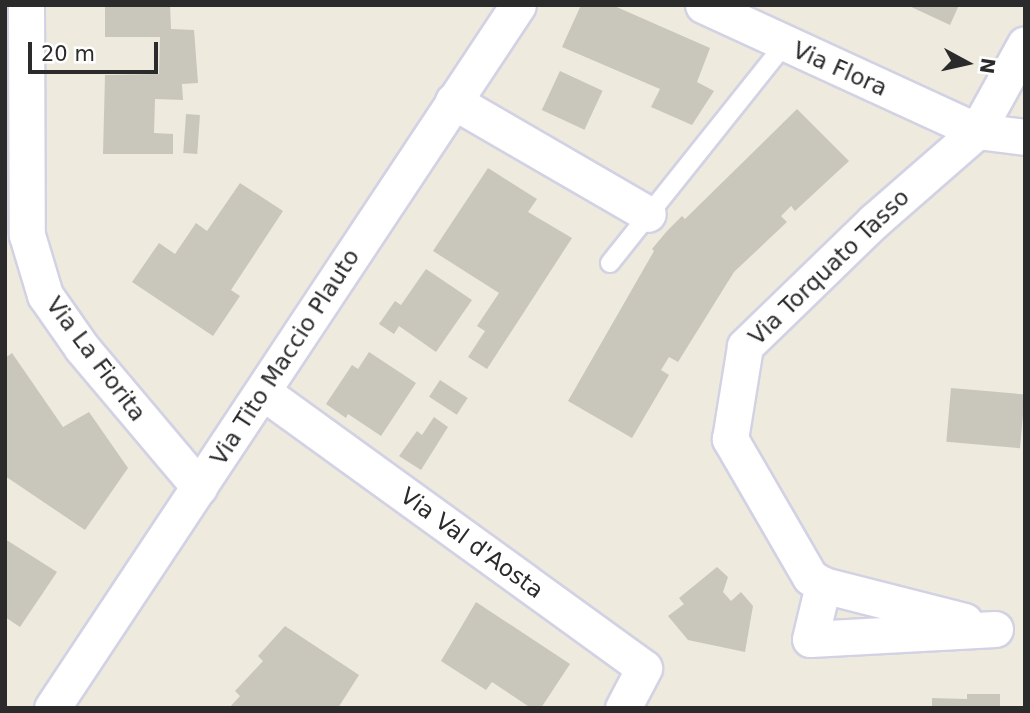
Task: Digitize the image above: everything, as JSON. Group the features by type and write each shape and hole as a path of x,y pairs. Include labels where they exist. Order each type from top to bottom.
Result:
{"street":[{"name":"Via La Fiorita","path":"26,5 27,236 45,295 82,348 199,487"},
{"name":"Via Tito Maccio Plauto","path":"52,708 517,5"},
{"name":"Via Flora","path":"703,5 977,131 1025,137"},
{"name":"Via Torquato Tasso","path":"823,585 810,578 730,439 745,346 874,221 977,131 1025,44"},
{"path":"453,101 648,214"},
{"name":"Via Val d'Aosta","path":"263,392 644,668 623,708"}],"lane":[{"path":"610,263 785,44"}],"building":[{"path":"105,5 170,5 171,29 194,30 198,83 182,84 183,100 155,99 154,133 173,134 173,154 103,154 105,75 159,74 160,37 105,37"},
{"path":"581,5 612,5 710,48 697,82 714,91 692,125 651,107 660,89 562,47"},
{"path":"907,5 959,5 950,25"},
{"path":"560,71 603,91 584,130 542,110"},
{"path":"797,109 849,161 795,211 791,206 781,216 787,222 734,272 678,362 669,357 661,370 669,375 632,438 568,401 654,251 652,249 682,216 685,219"},
{"path":"186,114 200,115 197,154 183,153"},
{"path":"488,168 537,199 528,212 572,238 487,369 468,357 485,331 477,326 499,293 433,251"},
{"path":"240,183 283,211 231,290 240,296 213,336 132,282 159,243 175,254 196,223 207,231"},
{"path":"426,269 472,300 436,352 399,326 394,334 379,324 395,301 401,305"},
{"path":"369,352 416,383 381,436 348,414 346,418 326,404 352,365 358,369"},
{"path":"12,353 63,427 89,412 128,468 85,530 5,476 5,358"},
{"path":"440,380 468,398 457,415 429,397"},
{"path":"951,388 1025,394 1020,448 946,442"},
{"path":"434,417 448,427 421,470 399,456 417,431 422,435"},
{"path":"5,539 57,572 20,627 5,617"},
{"path":"717,567 728,577 723,592 731,601 741,592 753,606 745,652 688,640 668,616 684,604 679,598"},
{"path":"476,602 570,664 541,708 531,708 492,682 486,690 441,661"},
{"path":"285,626 359,675 338,708 229,708 240,696 235,691 263,661 258,656"},
{"path":"967,694 1000,694 1000,708 932,708 932,698 967,699"}]}
